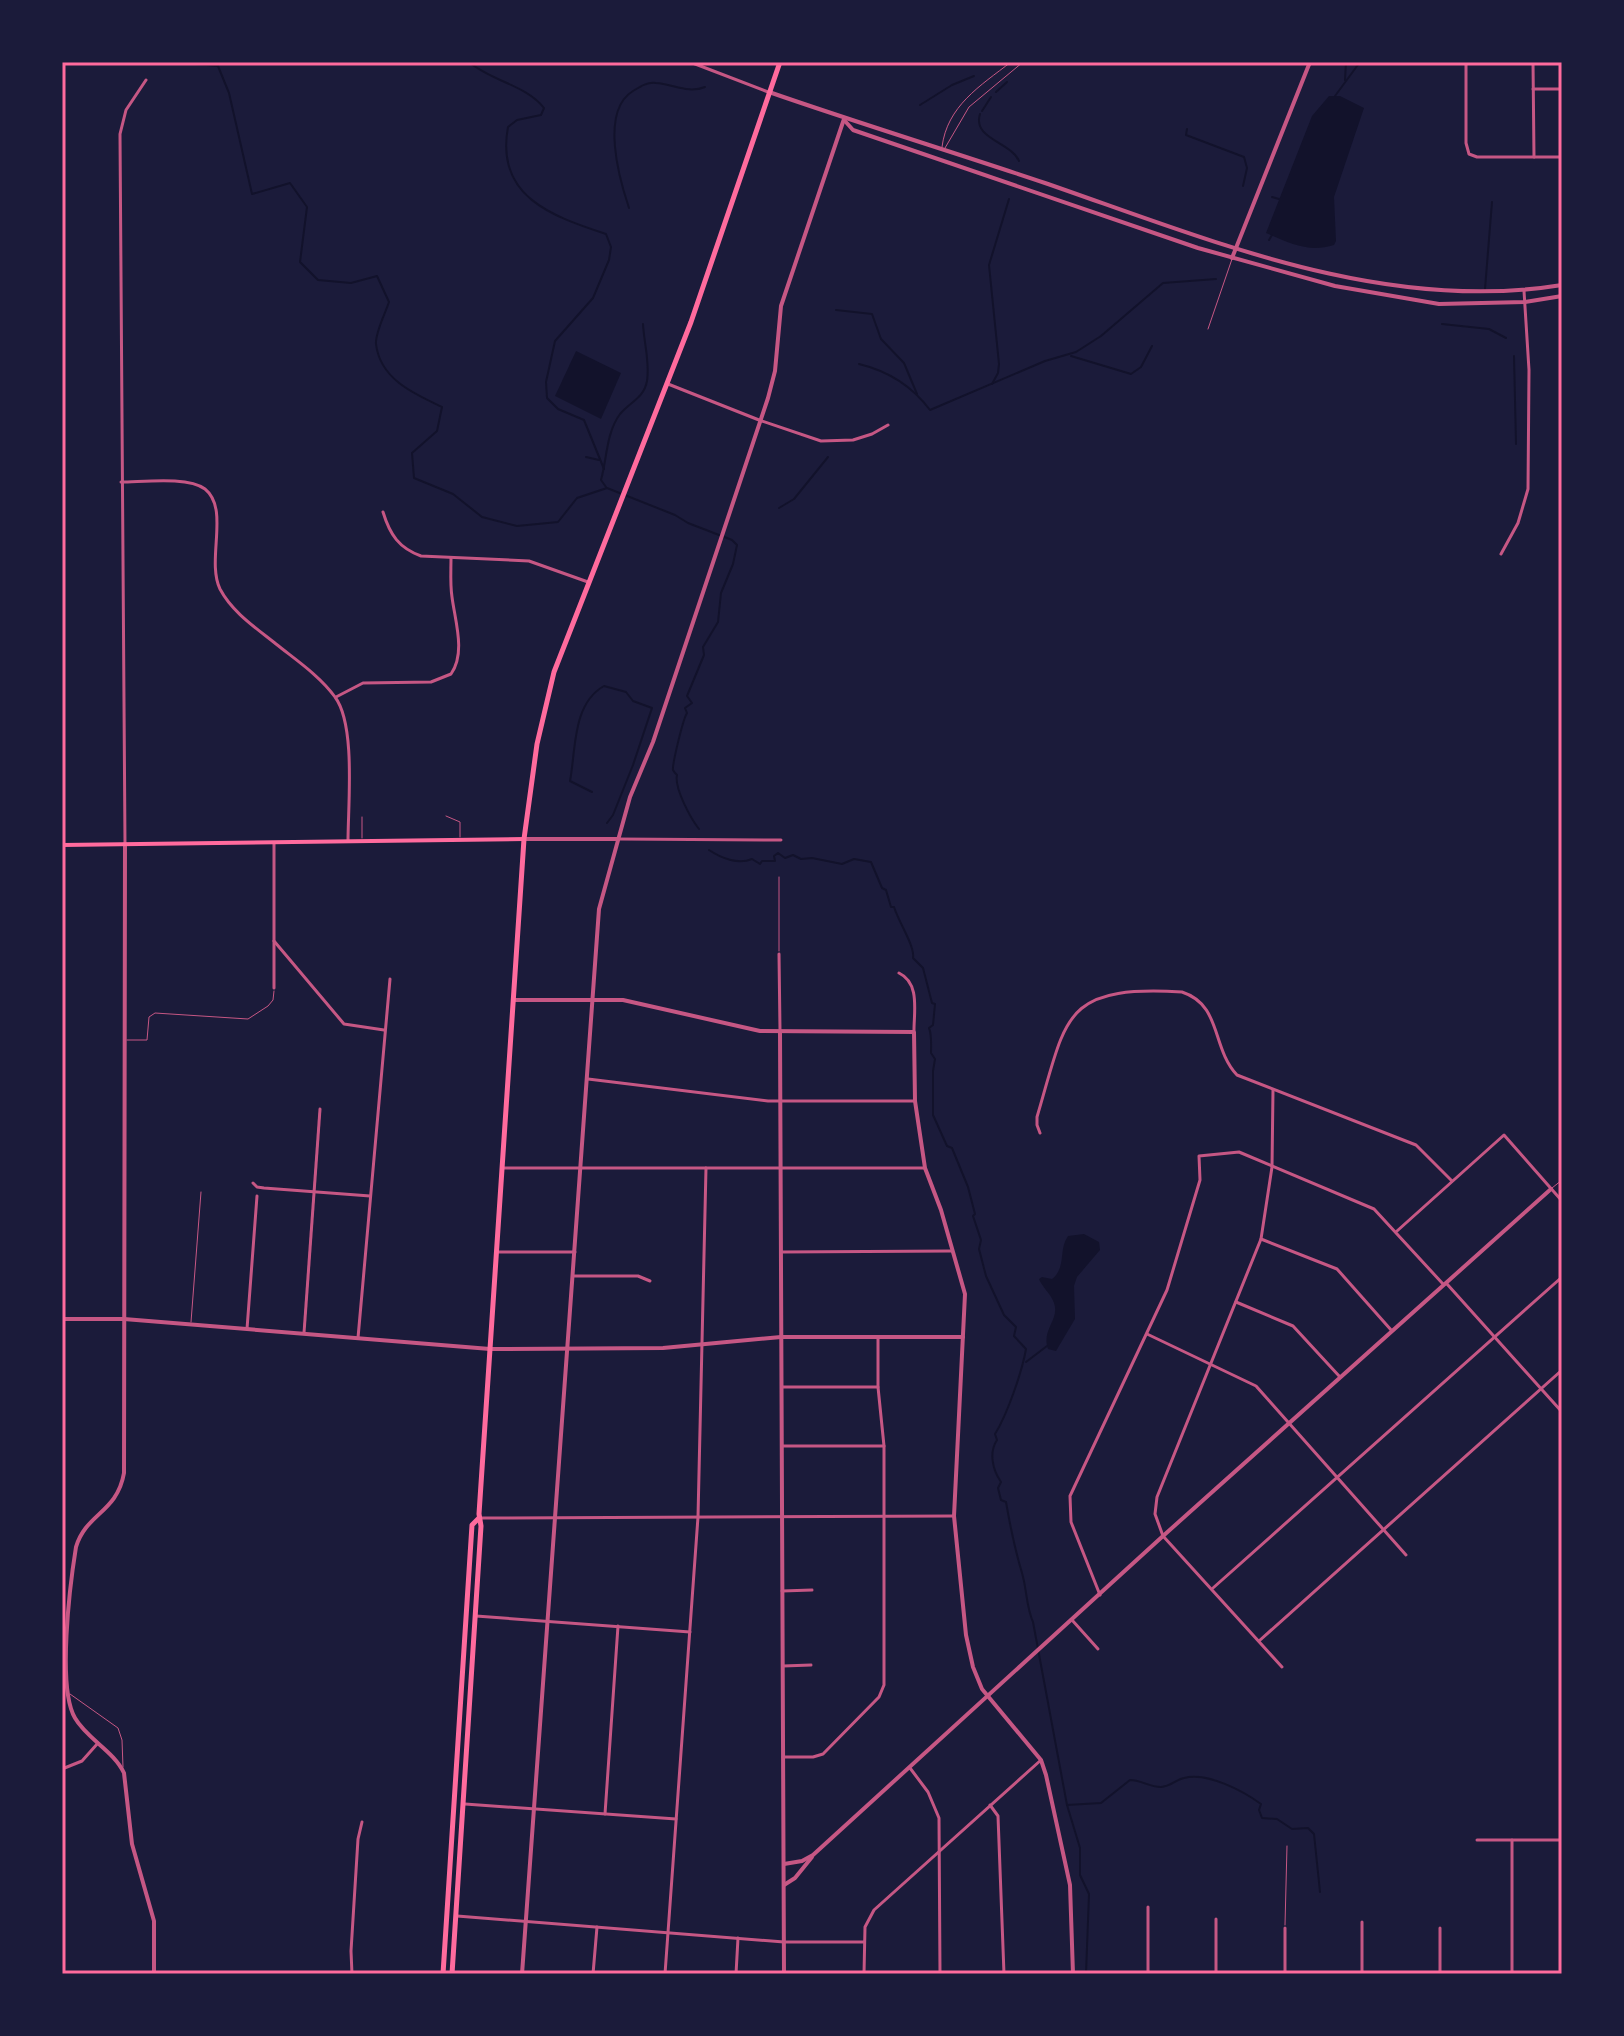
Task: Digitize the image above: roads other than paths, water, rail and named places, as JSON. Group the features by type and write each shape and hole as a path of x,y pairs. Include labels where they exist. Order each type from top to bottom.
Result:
{"main road":[{"path":"452,1974 476,1616 481,1526 478,1518 524,839 537,744 564,644 668,384 780,62"},
{"path":"62,845 524,839"},
{"path":"443,1974 472,1525 478,1518"}],"street":[{"path":"690,62 844,119 850,118 1235,249 1356,279 1416,290 1480,293 1562,285"},
{"path":"1232,258 1310,62"},
{"path":"1466,62 1466,143 1469,154 1477,157 1562,157"},
{"path":"1533,62 1534,157"},
{"path":"146,80 126,110 120,134 125,844 124,1473 117,1498 85,1529 76,1547 65,1692 77,1722 124,1773 132,1844 154,1921 154,1974"},
{"path":"1533,89 1562,89"},
{"path":"844,119 853,130 1232,258 1335,286 1439,304 1525,302 1562,296"},
{"path":"522,1974 599,909 630,797 653,742 775,371 781,306 844,119"},
{"path":"1501,554 1518,523 1528,489 1529,370 1524,291"},
{"path":"668,384 821,441 841,442 872,434 888,425"},
{"path":"121,482 191,482 210,494 216,509 215,572 221,589 232,607 336,697 345,715 348,841"},
{"path":"383,512 390,532 407,550 421,556 529,561 588,582"},
{"path":"336,697 363,683 431,682 451,674 458,652 451,558"},
{"path":"524,839 781,840"},
{"path":"274,842 274,988"},
{"path":"274,941 341,1022 349,1027 384,1030"},
{"path":"779,954 784,1974"},
{"path":"899,973 910,980 913,987 915,1101 925,1168 941,1210 965,1294 954,1516 966,1635 977,1679 988,1697 1041,1760 1070,1885 1073,1974"},
{"path":"358,1338 390,979"},
{"path":"1040,1133 1037,1117 1066,1025 1086,1003 1109,994 1171,991 1193,995 1207,1008 1227,1065 1245,1080 1416,1145 1452,1181"},
{"path":"513,1000 623,1000 760,1031 914,1032"},
{"path":"587,1079 780,1101 915,1101"},
{"path":"1273,1090 1272,1167 1261,1239 1157,1497 1155,1514 1163,1536 1282,1667"},
{"path":"303,1334 320,1109"},
{"path":"1397,1231 1504,1135 1562,1201"},
{"path":"1100,1595 1071,1522 1070,1496 1167,1290 1200,1180 1199,1156 1239,1152 1374,1209 1562,1412"},
{"path":"502,1168 925,1168"},
{"path":"665,1974 698,1517 706,1168"},
{"path":"253,1183 257,1187 370,1196"},
{"path":"784,1864 802,1861 813,1855 1551,1189"},
{"path":"247,1329 257,1196"},
{"path":"1261,1239 1337,1269 1392,1331"},
{"path":"781,1252 951,1251"},
{"path":"496,1252 575,1252"},
{"path":"573,1276 638,1276 650,1281"},
{"path":"1212,1589 1562,1277"},
{"path":"1236,1302 1293,1326 1340,1377"},
{"path":"62,1319 124,1319 490,1349 663,1348 781,1337 963,1337"},
{"path":"1146,1333 1256,1386 1406,1555"},
{"path":"783,1757 823,1754 882,1692 885,1676 884,1446 878,1387 878,1337"},
{"path":"1259,1641 1562,1370"},
{"path":"781,1387 878,1387"},
{"path":"782,1446 884,1446"},
{"path":"478,1518 954,1516"},
{"path":"782,1591 812,1590"},
{"path":"476,1616 690,1632"},
{"path":"1072,1620 1098,1649"},
{"path":"605,1814 618,1626"},
{"path":"783,1666 811,1665"},
{"path":"62,1769 82,1761 98,1743"},
{"path":"864,1974 865,1927 874,1910 1041,1760"},
{"path":"910,1768 928,1792 939,1818 940,1974"},
{"path":"464,1804 676,1819"},
{"path":"990,1805 998,1816 1004,1974"},
{"path":"352,1974 351,1951 362,1822"},
{"path":"1477,1840 1562,1840"},
{"path":"1512,1840 1512,1974"},
{"path":"784,1885 807,1867 813,1855"},
{"path":"1148,1907 1148,1974"},
{"path":"456,1916 784,1942 864,1942"},
{"path":"1216,1919 1216,1974"},
{"path":"1362,1922 1362,1974"},
{"path":"593,1974 597,1927"},
{"path":"1285,1928 1285,1974"},
{"path":"1440,1928 1440,1974"},
{"path":"736,1974 738,1938"}],"lane":[{"path":"942,149 958,107 1011,62"},
{"path":"942,149 948,145 969,107 1023,62"},
{"path":"1208,329 1232,258"},
{"path":"446,816 460,822 460,840"},
{"path":"362,817 362,841"},
{"path":"779,877 779,954"},
{"path":"124,1040 147,1040 149,1017 155,1013 251,1018 271,1004 274,988"},
{"path":"1551,1189 1562,1180"},
{"path":"191,1324 201,1192"},
{"path":"65,1692 118,1728 124,1773"},
{"path":"1285,1928 1287,1846"}],"waterway":[{"path":"172,62 218,66 229,93 252,194 290,183 307,207 300,262 318,280 351,283 377,276 389,302 376,340 384,367 400,384 442,407 437,431 412,453 414,478 453,494 482,517 517,526 558,522 577,498 607,488 675,515 737,545 721,593 718,622 703,647 704,655 687,696 692,703 685,708 687,713 673,766 681,795 699,829"},
{"path":"469,62 528,94 544,108 541,115 517,120 508,127 506,151 510,170 519,186 547,210 606,234 611,247 609,260 593,298 555,341 546,382 547,398 558,409 584,420 604,469"},
{"path":"1345,80 1346,62"},
{"path":"1335,96 1360,62"},
{"path":"920,105 952,85 974,76"},
{"path":"996,92 1007,82"},
{"path":"629,208 615,146 617,114 623,101 633,91 650,83 687,89 705,87"},
{"path":"982,111 991,97"},
{"path":"980,114 982,129 1019,161"},
{"path":"1187,129 1186,135 1244,157 1247,168 1243,186"},
{"path":"1272,197 1279,199"},
{"path":"992,384 999,364 989,265 1009,199"},
{"path":"1485,289 1492,202"},
{"path":"1269,240 1272,235"},
{"path":"859,364 899,381 930,410 1045,361 1076,352 1101,336 1163,283 1216,279"},
{"path":"836,310 872,314 881,339 904,363 917,394"},
{"path":"606,487 601,480 615,421 643,392 647,381 643,324"},
{"path":"1442,324 1489,329 1506,338"},
{"path":"1071,356 1131,374 1141,367 1152,346"},
{"path":"1514,356 1516,444"},
{"path":"586,457 599,460"},
{"path":"779,508 794,499 828,457"},
{"path":"592,792 570,781 581,716 586,704 604,686 626,692 633,701 652,708 633,765 607,823"},
{"path":"709,850 730,860 752,859 760,864 762,861 775,861 774,856 778,853 785,858 793,855 801,859 842,864 854,859 871,862 909,941 913,958 923,968 932,1003 935,1004 933,1025 929,1028 931,1053 935,1059 933,1115 947,1146 952,1148 968,1187 986,1276 1004,1315 1016,1327 1014,1336 1026,1349 1014,1393 995,1434 997,1440 993,1461 1001,1482 998,1488 1001,1500 1006,1502 1024,1579 1067,1805 1080,1848 1080,1875 1089,1894 1086,1974"},
{"path":"1026,1362 1047,1346"},
{"path":"1067,1805 1101,1803 1130,1780 1161,1787 1184,1778 1214,1780 1235,1788 1261,1804 1259,1810 1262,1818 1277,1819 1292,1829 1308,1828 1314,1834 1320,1892"}]}
